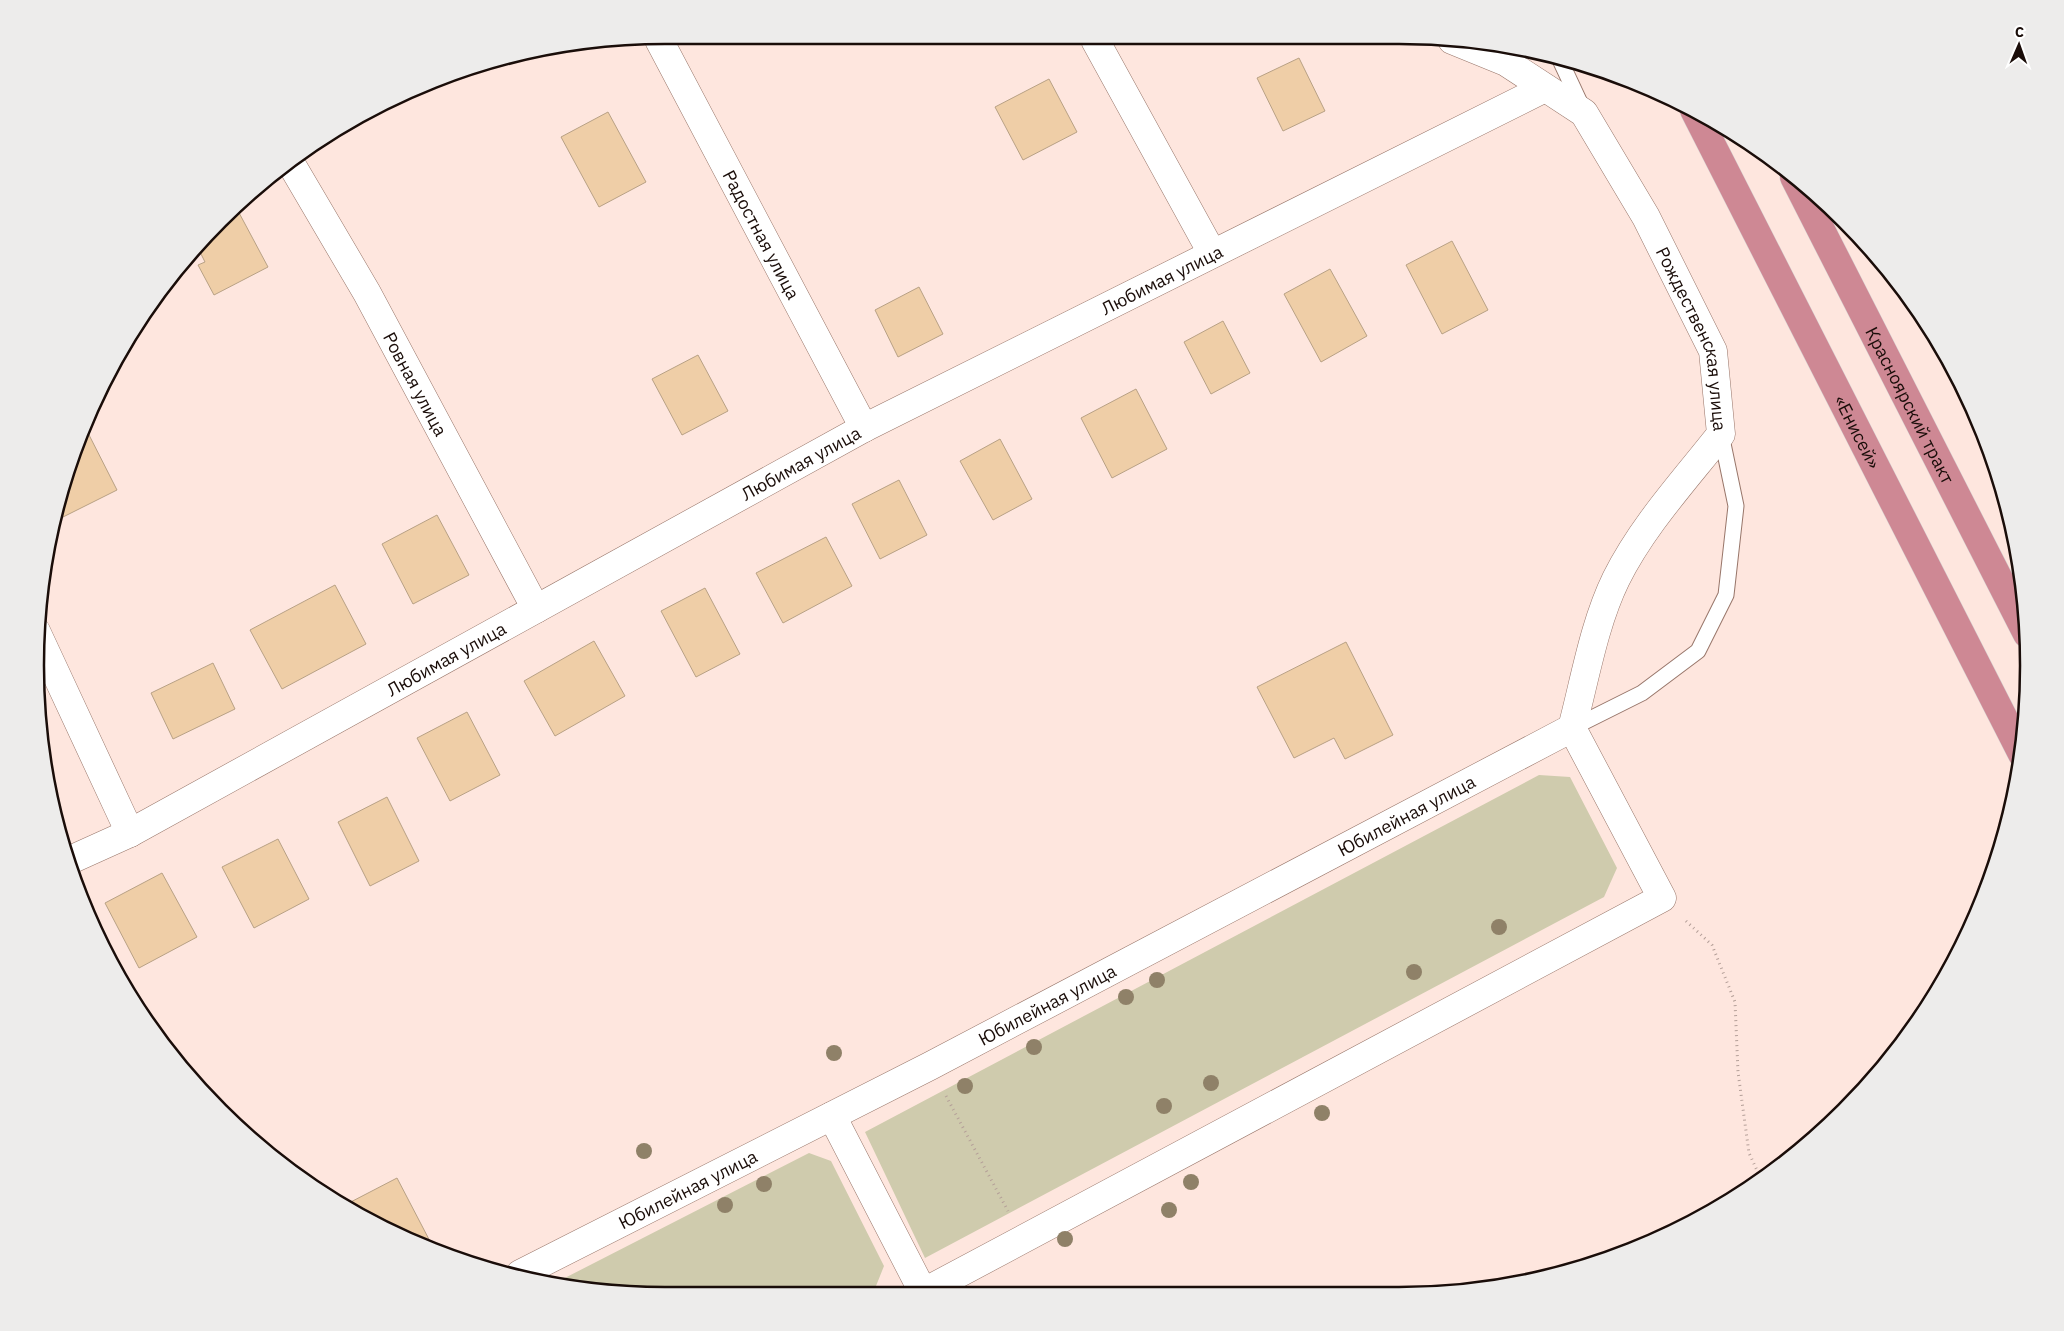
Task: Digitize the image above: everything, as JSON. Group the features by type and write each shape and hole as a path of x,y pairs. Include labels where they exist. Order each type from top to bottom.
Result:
{"highway":[{"name":"«Енисей»","path":"1700,122 2016,741"},
{"name":"Красноярский тракт","path":"1802,193 2018,617"}],"street":[{"name":"Радостная улица","path":"661,44 864,428"},
{"path":"1097,44 1212,253"},
{"name":"Рождественская улица","path":"1472,48 1506,62 1584,113 1646,218 1713,351 1721,434 1640,536 1616,580 1600,623 1572,728"},
{"name":"Любимая улица","path":"75,859 130,833 864,428 1545,88"},
{"name":"Ровная улица","path":"293,168 367,292 536,609"},
{"path":"44,649 130,833"},
{"path":"933,1287 1662,898 1572,728"},
{"name":"Юбилейная улица","path":"526,1271 832,1116 1572,728"},
{"path":"832,1116 921,1287"}],"lane":[{"path":"1563,66 1584,113"},
{"path":"1572,728 1642,693 1698,651 1726,595 1736,506 1721,434"}],"path":[{"path":"1662,898 1712,945 1735,1002 1738,1072 1749,1153 1758,1172"},
{"path":"946,1095 1008,1211"}],"shaded area":[{"path":"1539,775 1570,777 1617,868 1604,897 925,1258 865,1132"},
{"path":"809,1153 831,1161 884,1266 874,1287 625,1286 564,1278"}],"building":[{"path":"1299,58 1325,111 1283,131 1257,78"},
{"path":"1049,79 1077,132 1023,160 995,107"},
{"path":"608,112 646,182 599,207 561,137"},
{"path":"239,213 268,267 214,295 198,265 205,262 201,253"},
{"path":"1452,241 1488,310 1442,334 1406,265"},
{"path":"1330,269 1367,336 1321,362 1284,294"},
{"path":"919,287 943,334 898,357 875,310"},
{"path":"1223,321 1250,373 1211,394 1184,342"},
{"path":"698,355 728,411 682,435 652,379"},
{"path":"1136,389 1167,449 1112,478 1081,418"},
{"path":"89,434 117,490 62,517"},
{"path":"1000,439 1032,499 993,520 960,461"},
{"path":"899,480 927,535 880,559 852,504"},
{"path":"437,515 469,575 413,604 382,544"},
{"path":"826,537 852,586 783,623 756,573"},
{"path":"335,585 366,644 282,689 250,630"},
{"path":"705,588 740,654 696,677 661,611"},
{"path":"594,641 625,696 555,736 524,681"},
{"path":"1346,642 1393,735 1345,759 1334,738 1294,758 1257,687"},
{"path":"213,663 235,709 173,739 151,693"},
{"path":"467,712 500,775 450,801 417,738"},
{"path":"387,797 419,861 370,886 338,822"},
{"path":"278,839 309,899 254,928 222,867"},
{"path":"162,873 197,937 139,968 105,903"},
{"path":"397,1178 430,1241 391,1223 351,1202"}]}
